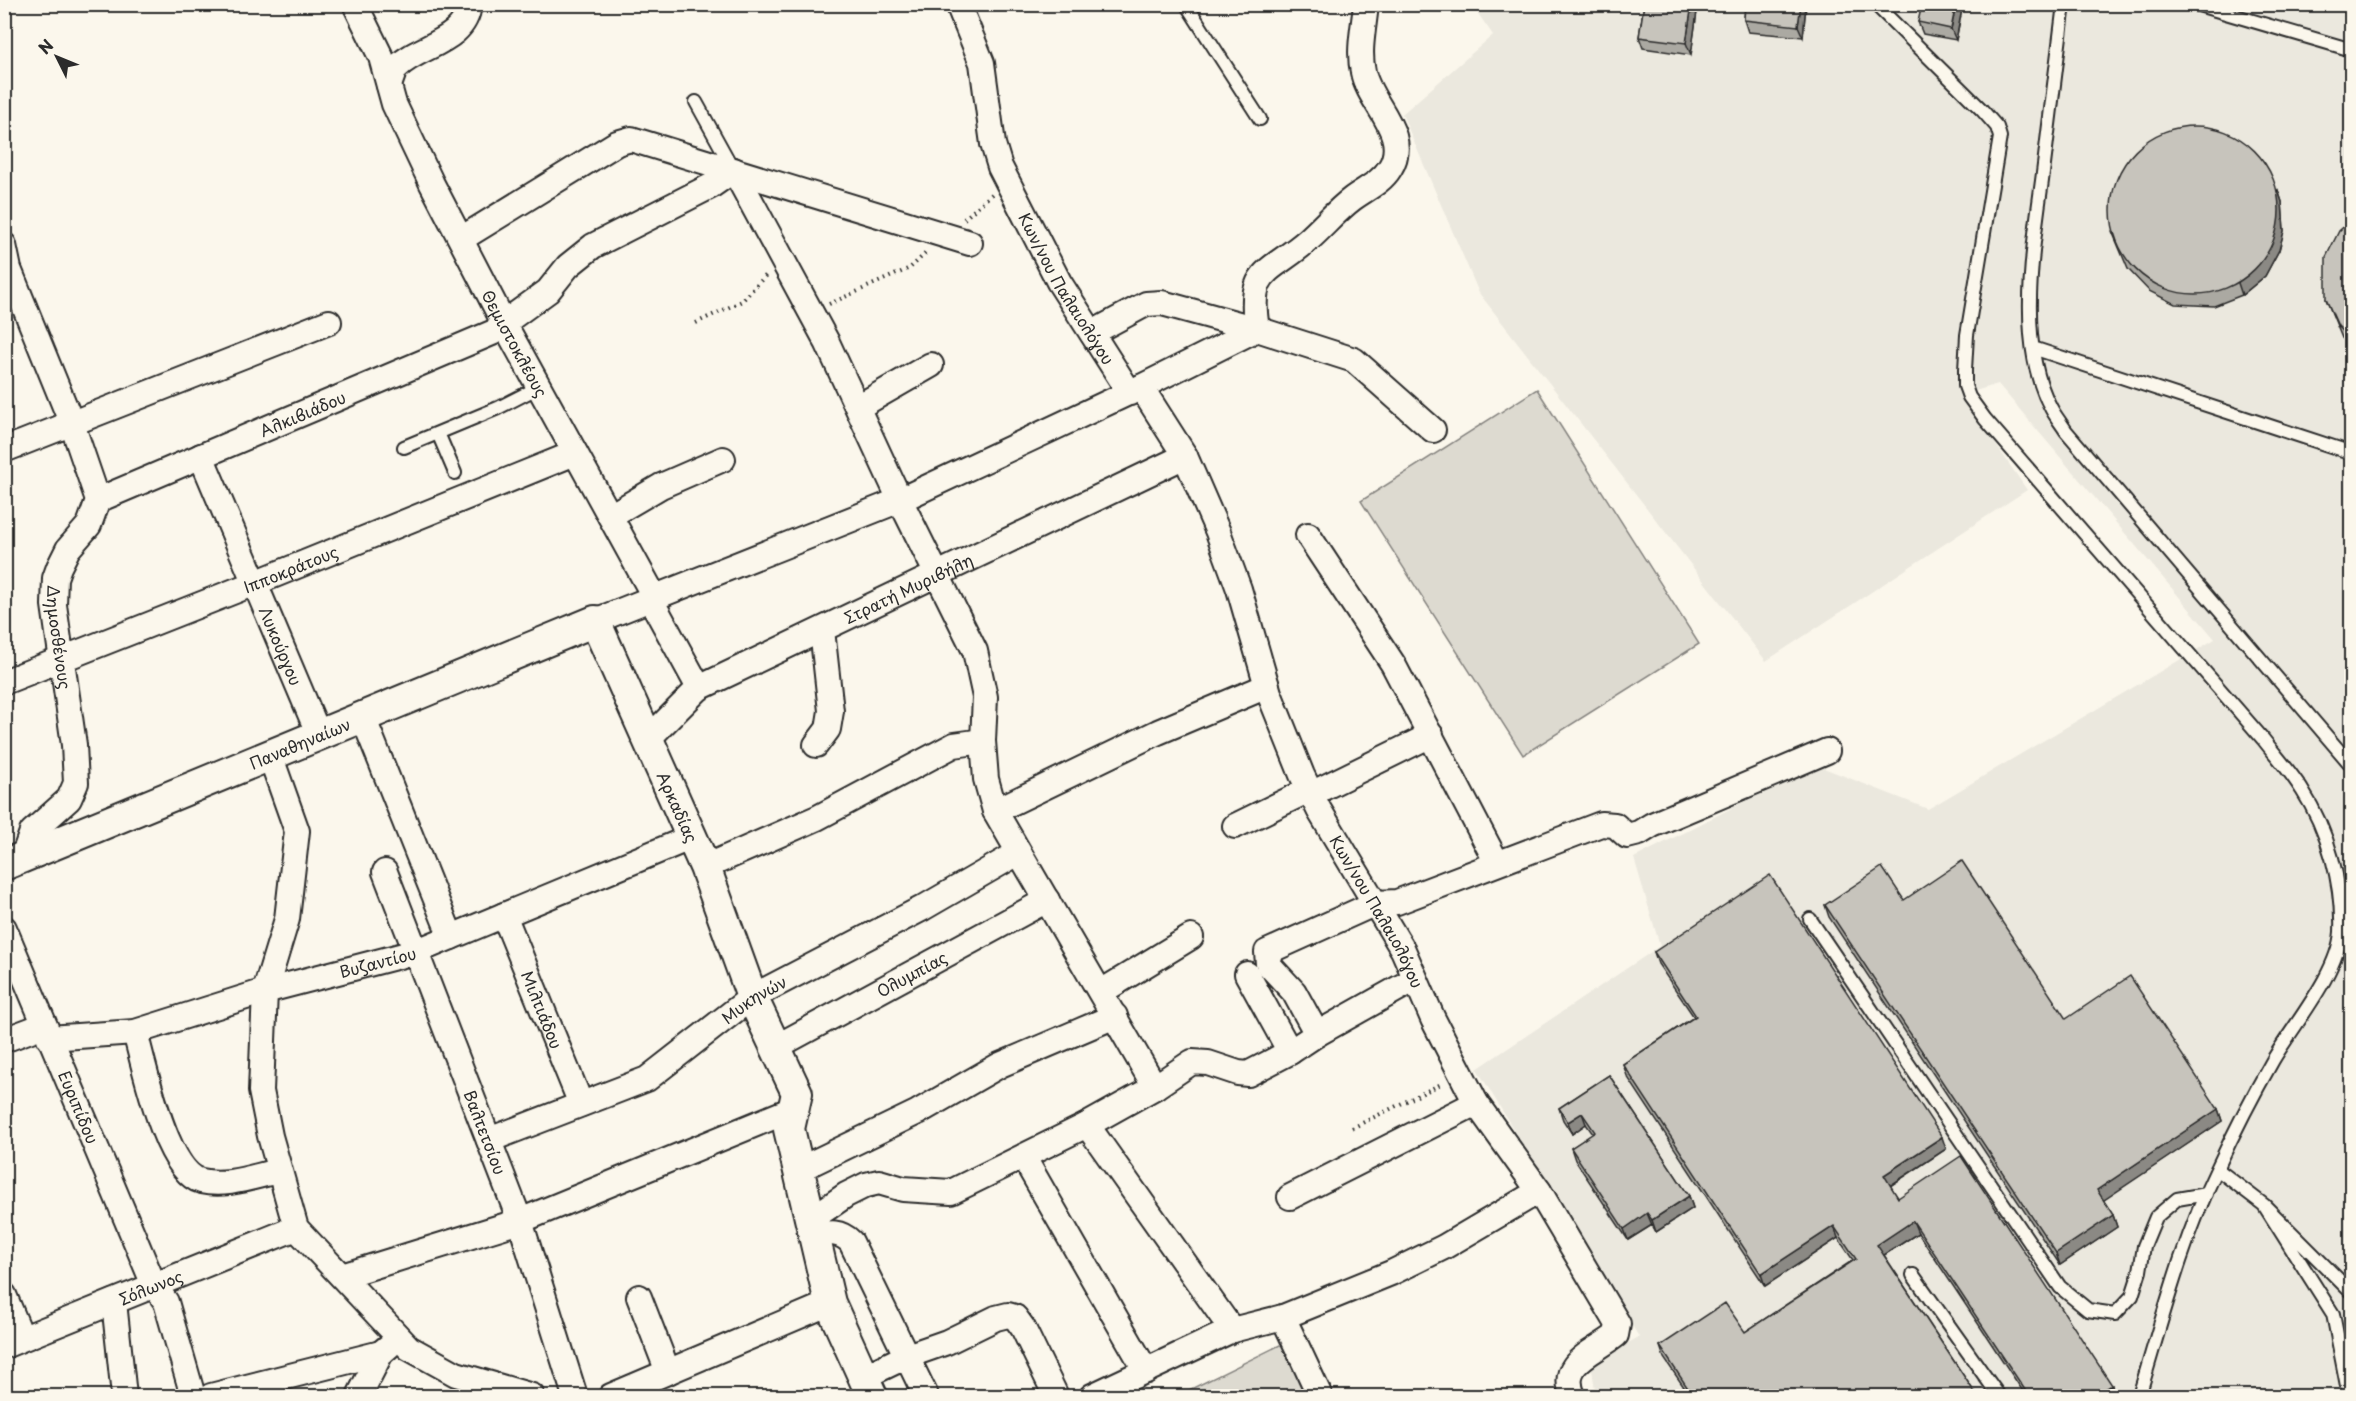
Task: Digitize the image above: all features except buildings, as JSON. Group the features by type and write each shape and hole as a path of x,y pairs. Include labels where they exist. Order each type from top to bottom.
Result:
{"street":[{"name":"Θεμιστοκλέους","path":"355,4 381,57 403,124 505,325 610,516 699,688"},
{"path":"389,84 396,68 458,29 466,19 469,4"},
{"name":"Κων/νου Παλαιολόγου","path":"958,4 982,63 993,144 1007,182 1059,282 1092,333 1185,456 1227,554 1248,617 1267,686 1310,792 1334,837 1403,950 1433,1020 1476,1103 1539,1191 1618,1324 1616,1335 1577,1361 1569,1371 1568,1385 1573,1396"},
{"path":"1257,329 1254,295 1266,272 1306,242 1352,199 1381,181 1392,166 1396,150 1393,131 1367,85 1361,64 1366,4"},
{"path":"461,239 625,140 639,140 970,243"},
{"path":"734,170 812,312 900,500 975,651 985,697 983,741 986,779 995,811 1155,1087"},
{"name":"Αλκιβιάδου","path":"98,500 505,325 548,291 573,261 593,246 711,186 734,170"},
{"path":"4,245 9,268 72,424 98,500"},
{"path":"1092,333 1146,304 1162,303 1257,329 1354,360 1433,430"},
{"path":"4,450 328,322"},
{"path":"595,621 900,500 1136,390 1257,329"},
{"path":"858,407 931,365"},
{"name":"Ιπποκράτους","path":"4,682 255,584 575,453"},
{"name":"Λυκούργου","path":"201,456 319,735"},
{"name":"Στρατή Μυριβήλη","path":"648,739 699,688 1185,456"},
{"path":"610,516 661,486 723,459"},
{"name":"Δημοσθένους","path":"14,861 32,832 69,799 75,784 74,750 54,606 55,578 65,554 91,523 98,500"},
{"path":"1308,535 1393,664 1497,863"},
{"name":"Παναθηναίων","path":"14,861 595,621"},
{"name":"Αρκαδίας","path":"595,621 705,867 752,997 797,1093 789,1129 798,1170 830,1303 867,1387"},
{"path":"816,745 828,729 831,711 822,630"},
{"path":"995,811 1158,732 1267,686"},
{"path":"363,717 451,937"},
{"path":"1235,826 1431,735"},
{"path":"705,867 817,818 954,745 983,741"},
{"path":"1317,1034 1293,992 1268,964 1267,952 1376,903 1396,902 1601,824 1615,825 1627,836 1639,833 1652,825 1827,751"},
{"path":"270,755 297,831 287,919 265,991 261,1091 279,1171 296,1228 342,1276 390,1345"},
{"name":"Βυζαντίου","path":"4,1040 47,1031 135,1032 265,991 416,952 692,837"},
{"name":"Μυκηνών","path":"489,1140 647,1078 752,997 923,908 1018,853"},
{"name":"Βαλτετσίου","path":"385,872 520,1221 575,1396"},
{"name":"Ολυμπίας","path":"776,1047 1047,900"},
{"name":"Μιλτιάδου","path":"504,915 581,1104"},
{"name":"Ευριπίδου","path":"4,928 154,1286 166,1302 193,1396"},
{"path":"1101,992 1191,937"},
{"path":"1247,974 1290,1052"},
{"path":"812,1228 846,1195 866,1185 879,1182 903,1189 951,1192 1087,1125 1155,1087 1192,1062 1208,1063 1248,1074 1415,979"},
{"path":"798,1170 918,1112 1000,1065 1114,1016"},
{"path":"135,1032 169,1144 176,1159 188,1172 198,1180 214,1183 237,1181 279,1171"},
{"path":"1290,1197 1476,1103"},
{"path":"342,1276 520,1221 795,1108"},
{"path":"1087,1125 1232,1330"},
{"path":"1024,1158 1146,1371"},
{"path":"1092,1396 1125,1390 1146,1371 1232,1330 1283,1317 1402,1268 1478,1228 1539,1191"},
{"name":"Σόλωνος","path":"13,1342 296,1228"},
{"path":"812,1228 843,1234 850,1242 926,1396"},
{"path":"4,1295 13,1342"},
{"path":"639,1297 668,1372"},
{"path":"114,1302 124,1396"},
{"path":"611,1396 830,1303"},
{"path":"867,1387 907,1356 947,1342 996,1318 1008,1315 1015,1317 1023,1328 1056,1396"},
{"path":"1283,1317 1320,1396"},
{"path":"359,1396 390,1345"},
{"path":"211,1396 390,1345 409,1348 456,1374 532,1396"}],"lane":[{"path":"1186,4 1260,119"},
{"path":"1875,4 1982,110 1997,127 2000,137 1967,335 1965,386 1969,397 1985,419 2302,789 2322,827 2332,860 2340,900 2341,934 2332,965 2273,1061 2217,1169 2178,1268 2139,1396"},
{"path":"2064,4 2032,263 2030,326 2041,381 2050,407 2066,431 2352,766"},
{"path":"2195,4 2352,50"},
{"path":"696,102 734,170"},
{"path":"2033,348 2352,453"},
{"path":"404,447 498,408 539,387"},
{"path":"438,433 455,473"},
{"path":"1810,919 2061,1287 2088,1310 2115,1314 2132,1296 2140,1271 2144,1246 2156,1217 2177,1199 2206,1194"},
{"path":"2217,1169 2264,1205 2352,1293"},
{"path":"2264,1205 2332,1314 2349,1396"},
{"path":"1914,1275 1999,1396"}],"path":[{"path":"696,323 745,299 782,257"},
{"path":"812,312 910,268"},
{"path":"1352,1128 1462,1074"}],"shaded area":[{"path":"1472,5 2351,5 2351,1396 1596,1396 1591,1363 1639,1337 1477,1069 1660,946 1634,858 1816,765 1928,809 2215,639 1998,384 1962,395 2027,490 1766,661 1479,293 1402,114 1493,35"},
{"path":"1537,389 1699,644 1523,755 1361,501"},
{"path":"1282,1344 1307,1396 1177,1396"}]}
